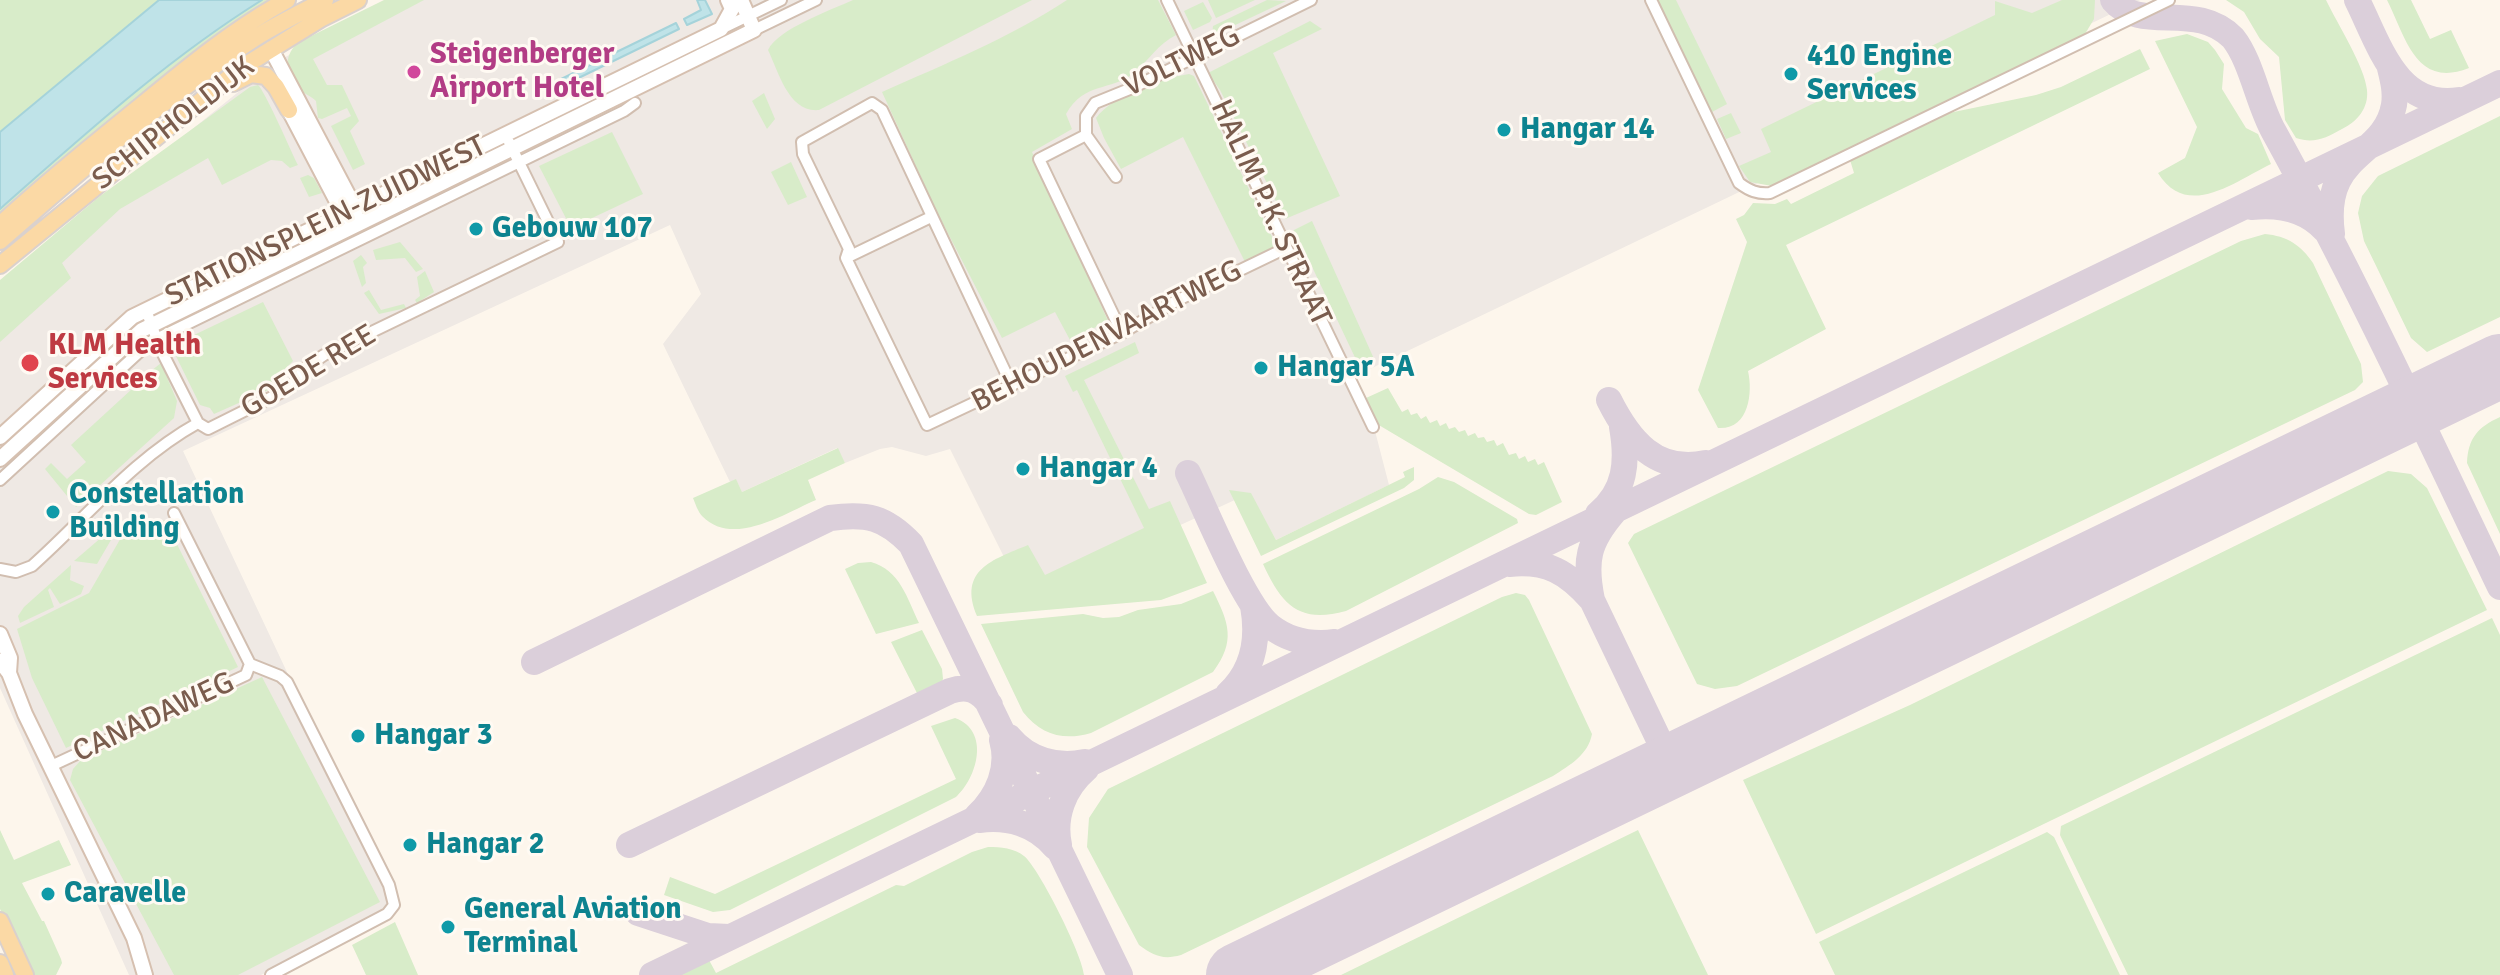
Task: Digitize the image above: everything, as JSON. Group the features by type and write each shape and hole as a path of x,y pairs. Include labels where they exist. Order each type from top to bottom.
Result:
{"main road":[{"path":"0,225 196,61 287,0"},
{"path":"158,109 218,54 302,0"},
{"path":"158,109 263,33 325,0"},
{"name":"SCHIPHOLDIJK","path":"0,265 197,103 271,49 358,0"},
{"path":"235,52 253,46 271,49"},
{"path":"197,103 245,76 259,74 272,80 289,110"},
{"name":"SCHIPHOLDIJK","path":"0,241 158,109"},
{"path":"0,921 25,975"},
{"path":"0,963 5,975"}],"street":[{"path":"741,14 781,0"},
{"path":"741,14 816,0"},
{"name":"HALIM P.K. STRAAT","path":"1167,0 1373,427"},
{"name":"VOLTWEG","path":"1086,135 1086,116 1095,103 1311,0"},
{"path":"1651,0 1739,183 1750,191 1770,193 2169,0"},
{"name":"STATIONSPLEIN-ZUIDWEST","path":"2,432 120,326 146,310 721,29 741,14"},
{"name":"STATIONSPLEIN-ZUIDWEST","path":"155,331 357,225 694,60 741,14"},
{"path":"687,45 694,60"},
{"path":"271,49 357,225"},
{"name":"STATIONSPLEIN-ZUIDWEST","path":"155,331 519,163 635,103"},
{"path":"846,258 849,249 803,154 802,142 872,103 882,110 1012,386"},
{"path":"560,108 566,122"},
{"path":"289,110 349,210"},
{"name":"STATIONSPLEIN-ZUIDWEST","path":"506,134 558,242"},
{"path":"1116,177 1086,135 1039,159 1122,333"},
{"path":"846,258 931,217"},
{"name":"GOEDE REE","path":"0,569 10,572 27,570 137,464 167,440 198,423 208,429 290,388 305,368 324,355 558,242"},
{"name":"BEHOUDENVAARTWEG","path":"846,258 927,425 1122,333 1176,301 1286,248"},
{"path":"146,310 160,348 198,423"},
{"path":"0,480 21,450 136,333 155,331"},
{"path":"2,432 21,450"},
{"path":"0,459 21,450"},
{"path":"174,513 250,664 287,682 389,885 394,905 387,914 271,975"},
{"path":"0,634 10,658 5,667 134,938 145,975"},
{"name":"CANADAWEG","path":"51,766 246,675 250,664"}],"shaded area":[{"path":"387,0 2140,0 1349,379 1375,431 1389,485 1276,540 1250,493 1024,597 950,449 926,456 892,447 845,463 837,448 742,492 736,480 730,482 663,344 701,294 670,225 183,451 397,906 261,975 129,975 0,688 0,308 92,210 273,64"}],"green space":[{"path":"0,0 225,0 0,168"},
{"path":"262,0 278,0 0,220 0,209 126,99"},
{"path":"384,0 424,0 313,59 327,85 342,85 359,121 350,131 365,164 353,170 331,126 351,116 347,108 318,118 316,101 300,90 289,72 289,54 297,43"},
{"path":"853,0 1032,0 819,110 800,105 786,90 768,50 793,28"},
{"path":"1067,0 1158,0 1176,35 1125,79 1081,96 1066,114 1072,129 1032,152 1108,321 1070,340 1055,312 1002,338 937,212 882,92 1000,38"},
{"path":"1208,0 1255,0 1216,18"},
{"path":"1267,0 1286,1 1212,36 1213,26"},
{"path":"1658,0 1676,0 1727,104 1712,112"},
{"path":"2062,0 2095,0 2094,19 2085,34 1772,186 1750,182 1739,166 1771,152 1761,129 1995,15 1995,1 2032,13"},
{"path":"2226,0 2326,0 2365,80 2366,103 2357,118 2325,137 2314,140 2296,138 2285,120 2279,57 2260,39 2244,12"},
{"path":"2387,0 2411,0 2430,39 2451,30 2469,68 2451,73 2436,72 2425,66 2407,44"},
{"path":"1203,2 1212,18 1193,30 1184,11"},
{"path":"1310,21 1322,29 1273,53 1340,196 1285,219 1220,90 1208,73"},
{"path":"2187,34 2208,42 2215,50 2224,64 2222,89 2246,128 2258,134 2271,164 2227,187 2197,196 2183,194 2170,187 2158,173 2185,158 2197,127 2155,41"},
{"path":"2140,49 2150,69 1786,245 1826,329 1748,371 1749,399 1742,417 1728,427 1718,428 1698,390 1747,242 1736,219 1744,215 1753,203 1775,204 1787,199 1791,204 1854,173 1850,160 1944,114 2061,87"},
{"path":"1189,74 1194,76 1277,247 1245,262 1183,137 1121,169 1096,118 1126,95 1165,79"},
{"path":"258,85 298,165 290,168 282,161 271,160 222,185 208,158 120,209 62,263 71,278 0,342 0,280 100,196 250,87"},
{"path":"764,93 775,119 767,129 752,101"},
{"path":"1731,113 1741,133 1726,139 1717,119"},
{"path":"2500,116 2500,317 2427,352 2411,338 2364,241 2358,213 2362,196 2378,176"},
{"path":"612,132 643,194 571,228 539,166"},
{"path":"791,162 807,197 788,205 771,172"},
{"path":"308,175 314,178 322,193 309,197 300,178"},
{"path":"1312,221 1375,361 1360,368 1306,254 1299,258 1290,239 1294,230"},
{"path":"315,232 318,238 159,314 158,311"},
{"path":"2265,234 2293,242 2313,263 2361,364 2363,382 2355,390 1737,686 1715,689 1697,684 1628,543 1634,534 2241,241"},
{"path":"400,242 423,269 416,272 405,258 376,260 373,250"},
{"path":"361,255 367,263 363,267 366,283 362,287 353,261"},
{"path":"425,271 434,292 417,303 415,300 420,296 417,277"},
{"path":"369,290 381,310 404,304 406,308 379,314 364,293"},
{"path":"263,302 293,361 282,372 286,382 214,414 210,408 200,405 171,346"},
{"path":"125,331 127,335 18,433 16,431"},
{"path":"1135,342 1139,353 1084,380 1149,509 1170,501 1207,583 1161,600 977,616 972,600 975,577 1002,556 1028,545 1045,575 1144,528 1077,390 1073,392 1065,376"},
{"path":"161,363 177,401 174,418 76,507 45,469 51,463 67,479 86,462 71,445 131,387"},
{"path":"1388,388 1402,412 1408,409 1411,415 1417,413 1421,419 1426,416 1430,423 1437,420 1440,426 1446,423 1449,429 1465,430 1468,436 1475,433 1487,442 1494,440 1497,446 1503,443 1509,455 1516,453 1519,459 1525,456 1528,462 1535,459 1538,465 1544,462 1562,502 1536,515 1529,514 1377,424 1366,398"},
{"path":"2500,417 2500,534 2467,463 2469,447 2476,434"},
{"path":"838,448 845,463 808,480 816,500 759,525 729,529 715,525 701,514 693,498 736,479 742,492"},
{"path":"1414,467 1414,480 1404,488 1261,556 1229,490 1251,493 1276,540 1405,477 1403,472"},
{"path":"2388,471 2411,474 2427,488 2487,610 1816,934 1743,780 1910,705"},
{"path":"1438,477 1454,482 1517,519 1518,523 1346,611 1316,615 1304,613 1294,608 1277,590 1263,564"},
{"path":"165,520 238,667 66,748 32,678 17,629 89,593 122,536 124,539"},
{"path":"117,524 118,528 97,564 74,561"},
{"path":"871,562 896,578 919,623 876,634 845,569 858,563"},
{"path":"71,565 70,580 84,586 81,594 60,604 50,588 54,607 20,623 18,616 24,607"},
{"path":"1213,591 1228,632 1225,651 1213,672 1091,733 1081,735 1054,734 1030,720 1023,712 981,624 1083,614 1119,617 1138,610 1181,604"},
{"path":"1516,593 1525,595 1529,600 1592,734 1587,748 1577,759 1553,776 1181,955 1159,956 1139,945 1087,847 1089,818 1108,789 1502,597"},
{"path":"2492,618 2500,635 2500,975 2128,975 2060,835 2061,826"},
{"path":"922,630 942,669 943,679 939,687 919,697 891,642"},
{"path":"262,677 380,902 238,975 174,975 70,780 73,769 81,760"},
{"path":"955,718 966,724 977,744 970,778 956,797 730,910 713,912 664,895 670,877 715,894 956,779 931,726"},
{"path":"0,830 14,860 59,840 71,865 22,883 61,959 56,975 30,975 0,909"},
{"path":"1638,830 1708,975 1341,975"},
{"path":"2047,832 2054,837 2120,975 1835,975 1819,942"},
{"path":"988,847 1016,851 1031,864 1069,932 1084,975 677,975 709,960 716,973 896,885 904,886"},
{"path":"395,922 418,975 366,975 352,945"}],"water":[{"path":"159,0 262,0 159,73 0,209 0,132"},
{"path":"697,0 705,0 712,14 687,25 684,19 701,10"},
{"path":"676,23 679,29 558,88 555,82"}],"taxiway":[{"path":"2113,0 2125,10 2139,15 2203,21 2218,27 2233,38 2240,48 2268,121 2334,244 2500,587"},
{"path":"2357,0 2383,54 2405,84 2420,95 2438,100 2459,100"},
{"path":"2332,234 2331,207 2336,186 2344,171 2379,137 2388,123 2395,100 2390,68"},
{"path":"652,975 2500,83"},
{"path":"2251,207 2271,206 2291,210 2309,217 2325,230"},
{"path":"2368,430 2400,408 2402,383"},
{"path":"2426,433 2428,410 2443,394"},
{"path":"1609,400 1626,428 1646,451 1673,463 1706,463"},
{"path":"1598,514 1614,495 1623,475 1625,452 1622,427"},
{"path":"1188,473 1237,578 1260,615 1277,631 1293,638 1318,643 1335,642"},
{"path":"1614,512 1598,533 1590,553 1588,574 1592,600 1659,740 1674,753 1699,753"},
{"path":"534,662 830,518 855,516 884,523 911,544 1120,975"},
{"path":"1509,564 1534,564 1555,570 1574,582 1592,600"},
{"path":"1228,694 1249,664 1255,642 1253,606"},
{"path":"629,845 950,691 973,690 990,705"},
{"path":"1009,737 1034,757 1064,764 1085,762"},
{"path":"977,816 991,800 1000,781 1004,761 1002,740"},
{"path":"1644,779 1659,760 1659,740"},
{"path":"1059,845 1058,824 1062,803 1086,769"},
{"path":"979,820 1000,819 1021,823 1055,847"},
{"path":"638,913 708,936 729,937"}],"runway":[{"path":"1238,975 2500,366"}],"place":[{"name":"Steigenberger Airport Hotel","path":"414,72"},
{"name":"410 Engine Services","path":"1791,74"},
{"name":"Hangar 14","path":"1504,130"},
{"name":"Gebouw 107","path":"476,229"},
{"name":"KLM Health Services","path":"30,363"},
{"name":"Hangar 5A","path":"1261,368"},
{"name":"Hangar 4","path":"1023,469"},
{"name":"Constellation Building","path":"53,512"},
{"name":"Hangar 3","path":"358,736"},
{"name":"Hangar 2","path":"410,845"},
{"name":"Caravelle","path":"48,894"},
{"name":"General Aviation Terminal","path":"448,927"}]}
